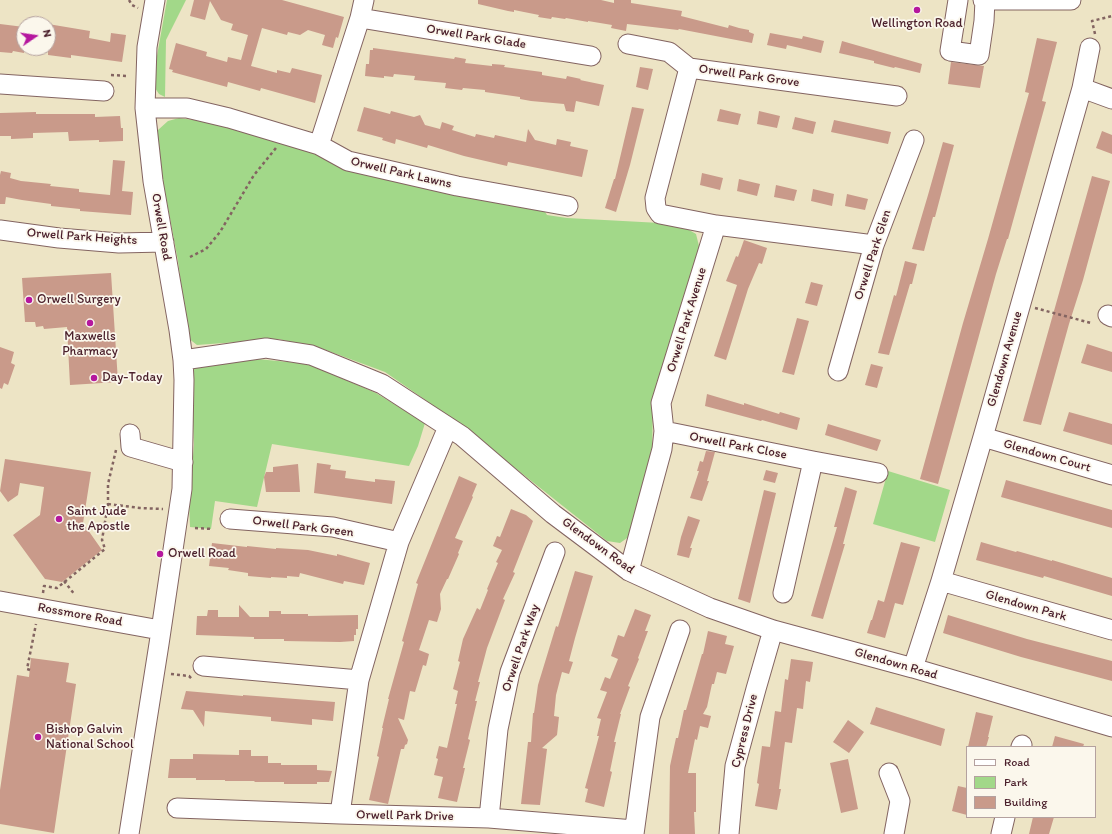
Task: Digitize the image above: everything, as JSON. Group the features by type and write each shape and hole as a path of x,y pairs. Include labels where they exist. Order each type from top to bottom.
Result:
{"street":[{"path":"319,146 360,18 364,0"},
{"path":"958,0 950,51 979,55 984,21 984,0 1071,0"},
{"name":"Orwell Road","path":"129,834 182,489 183,462 183,360 153,181 145,108 147,4"},
{"name":"Orwell Park Glade","path":"360,18 591,56"},
{"name":"Glendown Avenue","path":"913,668 941,581 983,438 1082,88 1092,42"},
{"path":"628,44 669,52 688,68"},
{"name":"Orwell Park Grove","path":"716,225 660,214 656,208 655,198 688,68 897,96"},
{"path":"0,84 107,83"},
{"path":"1082,88 1112,100"},
{"name":"Orwell Park Lawns","path":"145,108 187,108 229,118 319,146 348,161 457,186 568,206"},
{"name":"Orwell Park Glen","path":"838,371 874,246 914,140"},
{"path":"716,225 874,246"},
{"name":"Orwell Park Avenue","path":"629,570 662,449 664,431 661,403 716,225"},
{"name":"Orwell Park Heights","path":"0,230 59,238 119,243 164,242"},
{"name":"Glendown Road","path":"183,360 266,348 311,355 382,384 462,436 553,514 629,570 710,608 773,630 913,668 1112,726"},
{"path":"340,814 360,680 399,542 448,427"},
{"name":"Orwell Park Close","path":"664,431 878,473"},
{"path":"130,434 131,448 183,462"},
{"name":"Glendown Court","path":"983,438 1112,475"},
{"path":"783,593 813,461"},
{"name":"Orwell Park Green","path":"230,519 333,527 399,542"},
{"name":"Orwell Park Way","path":"488,818 498,729 510,672 555,552"},
{"name":"Glendown Park","path":"941,581 1112,630"},
{"name":"Rossmore Road","path":"0,601 160,630"},
{"path":"634,832 650,717 680,630"},
{"name":"Cypress Drive","path":"729,834 735,766 773,630"},
{"path":"198,672 360,680"},
{"path":"889,774 900,801 894,834"},
{"name":"Orwell Park Drive","path":"177,808 488,818 634,832"},
{"path":"1001,834 1005,818"}],"path":[{"path":"129,0 132,5 147,4"},
{"path":"1092,42 1092,21 1112,16"},
{"path":"107,83 128,76"},
{"path":"190,257 206,249 220,232 254,176 276,147"},
{"path":"1032,307 1104,318"},
{"path":"42,596 44,586 57,588 105,549 102,540 108,504 108,484 116,448"},
{"path":"108,504 164,509"},
{"path":"195,528 213,529"},
{"path":"64,582 75,595"},
{"path":"30,670 27,669 37,622"},
{"path":"172,668 170,675 188,676 198,672"}],"green space":[{"path":"167,0 186,0 166,40 165,97 159,94 155,88 153,78"},
{"path":"179,118 231,125 291,143 351,170 542,207 547,215 567,218 679,224 696,234 700,250 653,400 652,460 630,536 620,543 607,541 457,422 385,372 323,349 278,339 197,345 188,338 178,261 156,144 158,130 168,121"},
{"path":"257,359 309,364 376,393 425,423 418,446 409,466 272,444 257,507 215,501 211,529 190,527 189,501 194,445 191,376 194,369 201,365"},
{"path":"888,471 950,490 935,542 873,524"}],"building":[{"path":"194,0 282,0 344,17 338,38 336,37 333,48 322,45 325,35 308,30 300,35 288,32 287,35 262,28 251,66 277,73 277,70 290,73 292,68 322,75 315,103 261,88 260,91 228,82 227,87 172,72 173,70 169,69 176,43 207,52 206,56 227,62 228,57 241,60 248,35 231,30 233,24 221,20 210,1 205,20 190,16"},
{"path":"478,0 601,0 614,3 614,0 631,0 631,3 682,11 681,16 728,28 729,25 749,30 749,32 754,34 752,43 679,29 627,24 626,31 611,28 612,25 566,18 552,17 551,19 514,10 514,12 508,11 478,4"},
{"path":"0,24 16,26 16,52 13,51 12,53 0,52"},
{"path":"56,25 90,31 89,38 110,42 111,33 126,35 122,62 71,55 71,58 56,56"},
{"path":"770,33 802,39 803,36 824,41 821,53 787,45 786,49 767,45"},
{"path":"1037,38 1057,42 1042,101 1046,102 1008,239 996,274 938,484 920,479 1029,93 1025,92"},
{"path":"842,41 922,64 920,73 894,68 874,63 874,61 839,53"},
{"path":"373,48 454,59 455,57 466,59 465,63 492,66 492,64 505,65 504,67 542,72 542,75 566,79 567,76 604,85 599,106 576,101 574,112 566,111 564,104 531,101 520,99 520,97 485,92 485,90 445,88 446,83 414,80 415,76 394,74 393,77 384,76 384,78 365,76 366,64 369,64 370,50 373,50"},
{"path":"951,62 984,66 980,88 948,84"},
{"path":"640,67 653,69 648,90 636,87"},
{"path":"364,107 390,114 391,111 414,117 420,115 425,125 440,129 442,122 454,126 452,130 475,137 476,134 494,138 495,135 526,142 528,129 535,140 556,145 557,139 571,142 570,146 588,150 582,177 508,162 507,166 464,156 428,145 427,148 396,139 395,144 382,140 383,138 357,131"},
{"path":"632,107 644,109 616,212 605,208 615,179"},
{"path":"720,109 741,114 738,125 717,121"},
{"path":"759,111 780,116 777,128 757,124"},
{"path":"36,112 36,114 95,114 95,117 120,116 121,128 123,128 123,141 69,141 68,132 33,133 33,138 11,139 11,136 0,136 0,113"},
{"path":"795,117 816,122 813,134 792,129"},
{"path":"834,120 891,132 888,144 831,132"},
{"path":"1102,131 1112,135 1112,154 1096,148"},
{"path":"943,142 954,145 935,217 933,217 924,251 912,249 928,195"},
{"path":"113,160 125,161 122,191 133,192 131,215 80,211 80,209 51,206 51,204 6,197 5,204 0,204 1,171 11,173 10,178 21,181 79,189 79,192 110,195"},
{"path":"702,173 723,178 720,190 700,185"},
{"path":"1092,176 1110,181 1083,280 1069,324 1041,425 1023,421"},
{"path":"739,179 760,184 757,196 737,191"},
{"path":"776,185 797,190 794,201 774,197"},
{"path":"813,189 834,194 832,206 811,201"},
{"path":"847,194 868,199 865,210 845,206"},
{"path":"744,240 767,248 762,264 759,263 748,289 726,360 714,356 737,285 726,281 736,256 738,257"},
{"path":"905,261 917,264 912,284 910,284 889,355 878,353 894,295 896,296"},
{"path":"111,273 118,382 70,385 67,327 44,329 43,326 36,327 35,322 25,322 22,278"},
{"path":"811,282 823,285 817,306 805,303"},
{"path":"797,318 809,321 794,375 782,372"},
{"path":"1087,344 1112,352 1112,372 1081,363"},
{"path":"0,347 14,352 11,363 15,365 8,385 4,383 2,389 0,388"},
{"path":"871,364 883,367 877,388 865,385"},
{"path":"707,394 744,405 744,403 779,414 780,412 800,418 797,430 705,406"},
{"path":"1069,412 1112,424 1112,445 1063,431"},
{"path":"828,424 881,440 877,451 825,435"},
{"path":"706,451 715,452 707,481 709,481 702,501 690,498 699,471 697,471 700,461 703,462"},
{"name":"Saint Jude the Apostle","path":"5,459 91,472 83,523 102,550 62,582 45,579 13,535 40,515 44,487 20,483 18,495 8,502 0,491"},
{"path":"317,463 331,465 330,469 346,471 345,478 375,482 375,479 395,481 392,504 314,493"},
{"path":"298,464 300,492 266,492 264,477 266,472 273,472 273,467"},
{"path":"766,470 778,473 775,483 763,480"},
{"path":"459,476 477,484 472,496 473,497 455,538 463,541 458,553 459,554 440,594 441,609 437,622 429,620 419,650 429,654 426,666 423,665 415,692 410,691 404,720 398,718 408,740 407,744 405,745 404,749 401,749 388,804 369,800 379,757 377,756 388,699 418,584 416,583"},
{"path":"1006,480 1112,510 1112,528 1001,497"},
{"path":"845,487 857,491 843,544 845,544 823,619 811,616 837,527 834,527"},
{"path":"764,490 776,493 750,603 738,599"},
{"path":"511,509 526,515 533,521 513,572 515,573 503,599 505,600 487,648 478,682 480,682 475,701 477,701 468,739 470,740 457,802 438,798 443,777 434,775 438,759 436,758 439,746 447,748 457,704 455,704 458,691 453,689 460,662 458,661 463,639 477,608 480,610 498,563 496,562 502,550 493,546 497,536 500,537"},
{"path":"688,516 700,520 690,548 692,548 689,558 677,555"},
{"path":"901,542 920,547 903,605 895,603 885,638 867,633 878,600 884,602"},
{"path":"981,542 1052,560 1112,578 1112,596 1044,576 1043,578 976,560"},
{"path":"212,543 247,547 308,550 337,556 337,554 370,563 364,585 344,581 343,584 300,573 299,577 287,576 287,578 248,576 248,573 228,570 229,568 209,566"},
{"path":"575,571 593,576 569,661 573,662 569,674 562,672 556,695 554,716 559,717 557,735 542,748 547,749 540,805 521,804 528,742 531,742 533,713 538,685"},
{"path":"239,605 250,617 269,617 269,611 281,611 281,614 308,614 308,616 358,615 358,629 356,629 356,635 354,635 354,641 340,642 284,641 284,639 254,639 254,637 196,635 197,616 207,616 208,610 218,610 218,617 239,617"},
{"path":"635,609 651,615 645,631 648,631 628,686 630,687 620,714 610,771 612,772 604,807 585,802 588,789 585,788 599,736 597,736 601,719 597,718 607,692 600,690 605,677 610,679 618,659 611,656 618,635 624,637"},
{"path":"948,615 1027,639 1112,661 1112,681 1021,657 943,633"},
{"path":"708,631 727,636 725,644 734,646 726,674 717,672 714,684 712,684 707,707 703,714 711,716 708,728 700,726 697,740 695,739 688,773 696,773 696,812 694,812 695,834 669,834 670,766 676,738 678,738 684,710 686,710 703,654"},
{"name":"Bishop Galvin National School","path":"31,658 69,663 66,682 76,684 54,833 0,824 0,790 17,675 29,677"},
{"path":"791,659 813,662 810,682 806,681 803,709 797,708 792,743 785,742 779,789 781,789 777,810 755,806 759,784 757,783 762,746 770,747 775,711 781,712 785,679 788,680"},
{"path":"186,691 335,702 333,721 312,719 312,725 271,721 271,717 205,711 204,727 193,710 181,709"},
{"path":"876,707 945,729 941,746 870,724"},
{"path":"976,712 993,716 986,746 968,746"},
{"path":"848,720 864,732 849,753 833,742"},
{"path":"1055,736 1084,744 1083,746 1052,746"},
{"path":"239,750 251,750 251,756 268,756 268,763 281,763 281,765 317,765 317,770 332,771 329,782 317,782 317,784 284,784 284,782 168,778 170,759 193,759 193,754 239,755"},
{"path":"848,759 858,809 841,813 830,763"},
{"path":"958,786 966,788 966,815 952,811"},
{"path":"1033,818 1054,818 1049,834 1029,834"}],"place":[{"name":"Wellington Road","path":"917,10"},
{"name":"Orwell Surgery","path":"29,300"},
{"name":"Maxwells Pharmacy","path":"90,323"},
{"name":"Day-Today","path":"94,378"},
{"name":"Saint Jude the Apostle","path":"59,519"},
{"name":"Orwell Road","path":"160,554"},
{"name":"Bishop Galvin National School","path":"38,737"}]}
